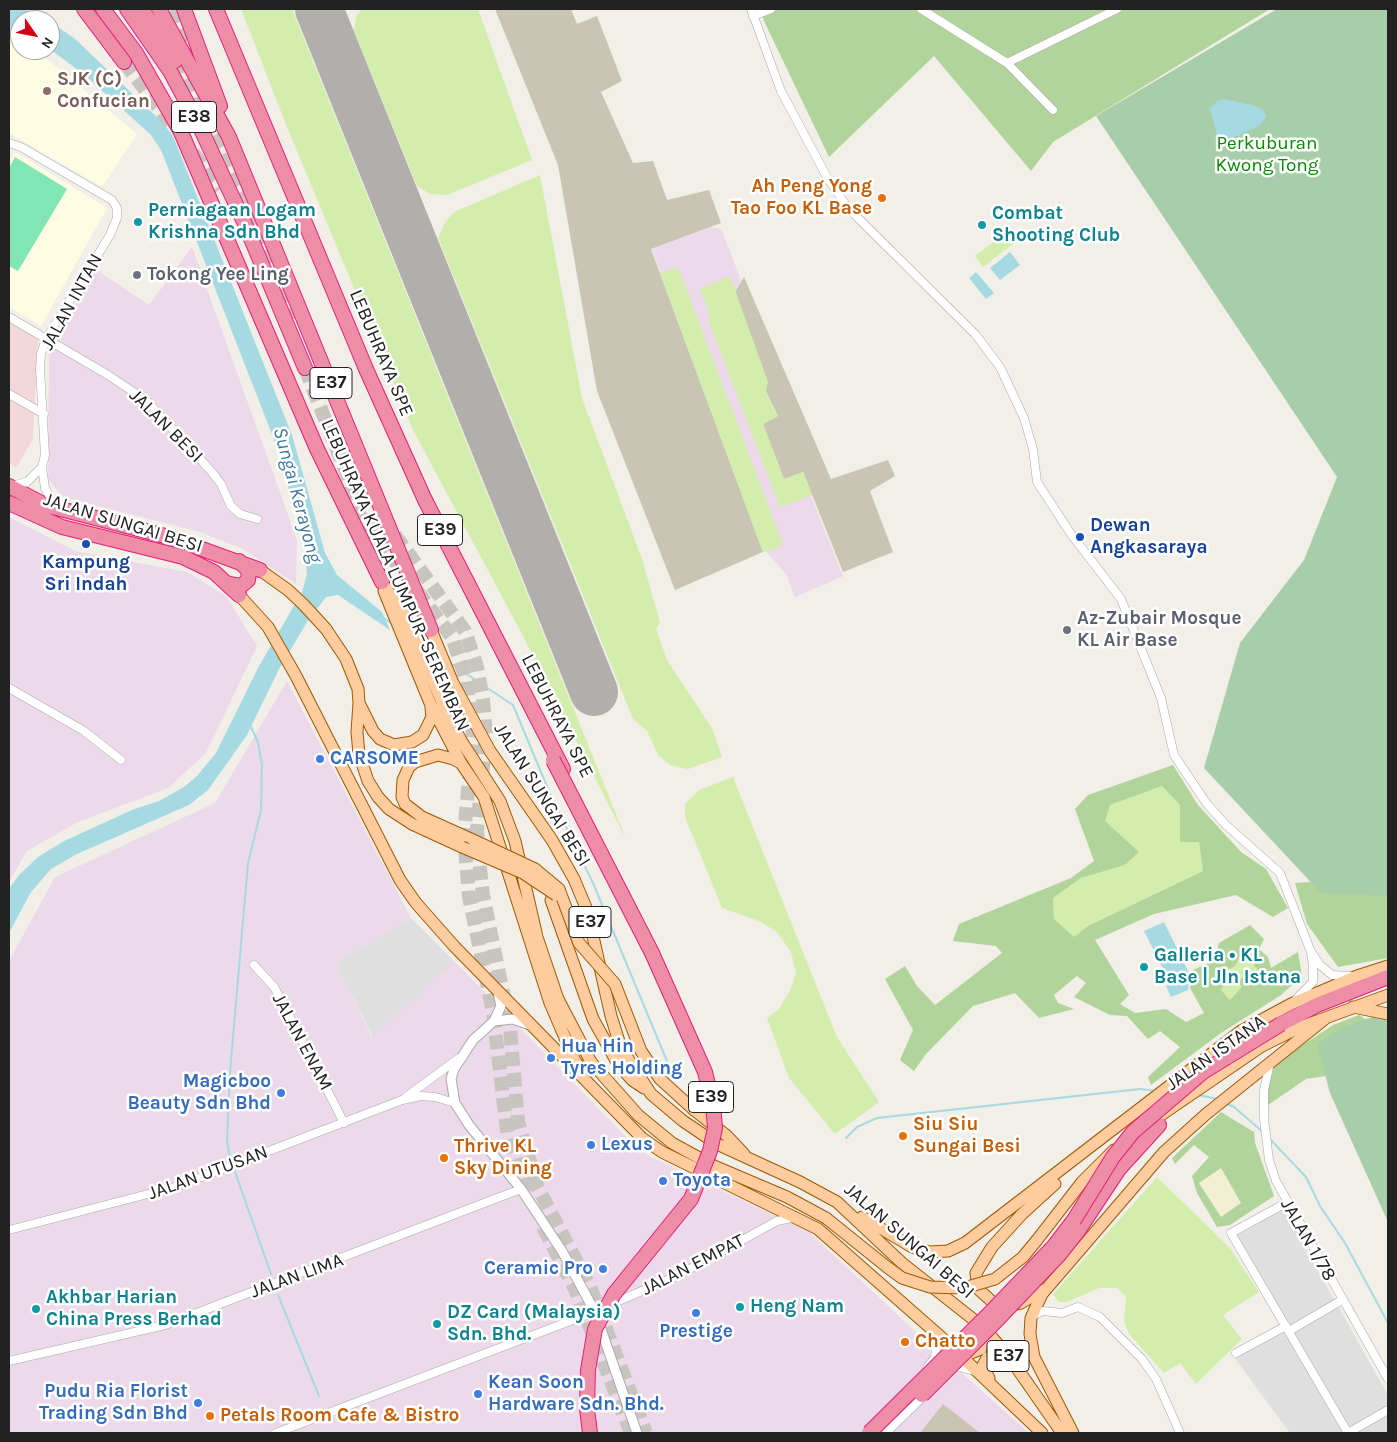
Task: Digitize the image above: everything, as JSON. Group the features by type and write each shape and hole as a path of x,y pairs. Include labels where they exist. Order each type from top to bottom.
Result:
{"highway":[{"path":"84,9 124,62"},
{"name":"LEBUHRAYA KUALA LUMPUR–SEREMBAN","path":"103,9 136,53 181,132 317,449 382,582"},
{"name":"E38","path":"127,9 170,71 200,127 245,224 305,368"},
{"path":"142,9 175,61"},
{"name":"LEBUHRAYA KUALA LUMPUR–SEREMBAN","path":"160,9 229,137 432,630"},
{"path":"184,9 218,97 229,137"},
{"name":"LEBUHRAYA SPE","path":"210,9 358,362 420,502 652,953 705,1072 713,1105 715,1128 710,1151 691,1199 614,1294 595,1328 588,1370 587,1409 590,1433"},
{"name":"LEBUHRAYA SPE","path":"216,9 366,369 425,500 656,950 709,1069 720,1103 721,1128 705,1180 693,1202 618,1296 599,1330 592,1370 592,1410 597,1433"},
{"path":"220,189 245,224"},
{"name":"JALAN SUNGAI BESI","path":"9,486 33,500 58,509 170,537 260,570"},
{"name":"JALAN SUNGAI BESI","path":"9,503 62,526 183,557 214,572 238,595"},
{"path":"226,583 241,586 248,580 249,571 238,561"},
{"path":"869,1433 988,1315 1054,1246 1074,1220 1113,1156 1133,1132 1203,1072 1281,1024 1335,998 1388,977"},
{"path":"885,1433 1059,1255 1078,1231 1119,1169 1159,1125"}],"main road":[{"name":"JALAN SUNGAI BESI","path":"260,570 288,590 326,629 353,673 359,703"},
{"name":"LEBUHRAYA KUALA LUMPUR–SEREMBAN","path":"382,582 387,602 430,703 461,763 484,797 550,1004 575,1061 602,1099"},
{"path":"382,582 405,616 459,736 500,801 515,841 537,938 558,999 578,1042 591,1062 638,1116 672,1143 714,1166 787,1198 826,1218 886,1268 902,1278 930,1287 964,1288 995,1279 1023,1257 1098,1165 1138,1131 1185,1099"},
{"name":"JALAN SUNGAI BESI","path":"238,595 268,627 296,676 400,880 426,915 602,1099"},
{"name":"JALAN SUNGAI BESI","path":"432,630 453,683 490,751 552,840 574,879 587,910 611,1016 621,1048 651,1094 683,1121 710,1139 837,1202 902,1263 983,1327 1010,1358 1062,1433"},
{"path":"359,703 373,731 380,739 394,745 412,742 423,735 432,718 430,703"},
{"path":"359,703 357,731 359,754 368,781 378,798 389,809 412,824 528,876 551,890 565,908"},
{"path":"461,763 453,758 438,755 415,762 409,766 403,780 402,797 405,804 422,818 535,869 550,879 558,888 578,943 616,984 641,1051 660,1079 700,1116 726,1135 749,1160"},
{"path":"509,868 539,887 551,900 564,932 584,999 603,1040 632,1080 651,1094"},
{"name":"JALAN ISTANA","path":"1109,1133 1198,1062 1241,1031 1291,1004 1357,976 1388,966"},
{"name":"JALAN ISTANA","path":"1185,1099 1222,1072 1269,1042 1298,1028 1388,994"},
{"path":"1353,1007 1388,1014"},
{"path":"1073,1433 1034,1357 1030,1334 1031,1318 1044,1291 1164,1152 1205,1115 1326,1018"},
{"name":"E37","path":"602,1099 642,1138 662,1152 801,1219 834,1241 1042,1433"},
{"path":"1159,1125 1185,1099"},
{"path":"1044,1291 1021,1303 1005,1306 996,1305 978,1289 976,1273 992,1247 1012,1225 1109,1133"},
{"path":"837,1202 912,1247 930,1252 948,1251 965,1243 989,1227 1109,1133"},
{"path":"872,1275 968,1352 973,1354 979,1351 984,1343 984,1337 938,1293"},
{"path":"1024,1416 985,1374 983,1364 990,1356 997,1355 1005,1360 1043,1404"}],"street":[{"path":"771,9 752,12 781,91 828,179 848,208 976,335 1000,367 1024,418 1033,449 1037,482 1070,534 1121,599 1161,698 1174,756 1207,804 1226,825 1280,873 1311,952 1320,965 1332,975 1357,976"},
{"path":"921,9 1007,63 1053,110"},
{"path":"1007,63 1117,9"},
{"name":"JALAN INTAN","path":"9,143 21,147 112,200 117,208 117,218 110,234 46,339 40,368 45,455 42,467 45,488 58,509"},
{"name":"JALAN BESI","path":"9,317 108,375 146,401 211,471 221,484 231,506 240,514 257,519"},
{"path":"9,394 44,414"},
{"path":"9,486 27,482 42,467"},
{"path":"9,688 84,731 121,760"},
{"path":"1291,1004 1313,982 1311,952"},
{"name":"JALAN ENAM","path":"254,965 274,987 344,1123"},
{"path":"496,988 501,1006 494,1021 473,1040 460,1058 451,1079 455,1103 468,1125 522,1189 562,1251 595,1312 637,1433"},
{"path":"494,1021 514,1019 523,1021 533,1027"},
{"name":"JALAN UTUSAN","path":"402,1100 460,1058"},
{"name":"JALAN 1/78","path":"1270,1063 1264,1090 1264,1119 1269,1160 1286,1203 1388,1379"},
{"path":"1250,1079 1264,1090"},
{"name":"JALAN UTUSAN","path":"9,1230 175,1187 402,1100 421,1096 455,1103"},
{"name":"JALAN LIMA","path":"9,1360 165,1325 407,1235 522,1189"},
{"path":"1286,1203 1231,1233 1348,1433 1388,1410"},
{"name":"JALAN EMPAT","path":"276,1433 595,1312 677,1276 777,1221 786,1217 801,1219"},
{"path":"1044,1291 1043,1303 1048,1310"},
{"path":"1236,1353 1342,1300"},
{"path":"1031,1318 1039,1312 1048,1310 1059,1313 1078,1307 1100,1317 1142,1359 1156,1379 1180,1433"},
{"path":"863,1433 908,1392 935,1358 937,1341 925,1324"},
{"path":"885,1433 950,1370 959,1367 976,1371"}],"shaded area":[{"path":"495,9 571,9 577,24 597,16 622,81 601,92 633,163 653,161 667,200 709,190 721,223 651,249 763,552 675,590 597,391 558,165"},
{"name":"SJK (C) Confucian","path":"9,39 10,60 48,60 137,134 102,187 9,133"},
{"path":"15,152 107,208 41,326 9,307 9,162"},
{"path":"711,227 721,229 741,280 735,293 802,473 843,576 795,597 786,574 762,547 652,249"},
{"path":"192,247 297,540 296,584 243,549 200,532 63,497 48,479 49,356 95,269 149,305"},
{"path":"744,277 831,479 888,460 895,476 870,491 893,552 843,572 803,472 784,479 763,424 778,416 766,391 735,292"},
{"path":"9,321 38,338 33,439 16,468 9,463"},
{"path":"9,517 75,551 187,572 226,596 257,646 206,753 168,788 78,822 27,851 9,882"},
{"path":"287,681 411,918 335,963 372,1037 455,962 641,1152 809,1232 921,1337 1029,1433 9,1433 9,961 55,877 215,803"},
{"path":"411,918 455,962 373,1037 335,963"},
{"path":"1283,1209 1388,1395 1388,1433 1290,1433 1231,1353 1279,1324 1231,1239"},
{"path":"943,1404 980,1433 920,1433"}],"green space":[{"path":"241,9 292,9 626,839 522,634 413,430 287,127"},
{"path":"362,9 478,9 532,160 447,195 430,194 417,186 354,31 356,16"},
{"path":"761,9 1270,9 1053,142 1031,171 934,56 829,157 764,21"},
{"name":"Perkuburan Kwong Tong","path":"1277,9 1388,9 1388,896 1321,893 1204,768 1240,643 1304,560 1337,477 1096,116"},
{"path":"15,157 67,189 18,271 9,266 9,168"},
{"path":"540,175 582,398 642,559 660,622 656,629 667,660 713,730 722,757 688,769 670,765 658,755 647,731 633,719 438,238 445,222 454,212"},
{"path":"1009,230 1017,241 983,267 975,256"},
{"path":"675,268 679,270 782,542 779,547 763,552 660,273"},
{"path":"730,276 768,382 766,391 778,416 763,424 784,479 803,472 812,495 780,507 709,322 709,312 700,289"},
{"path":"1173,765 1198,805 1241,852 1266,869 1288,908 1273,917 1236,895 1154,914 1095,940 1129,995 1120,1004 1135,1013 1166,1009 1186,1022 1204,1013 1190,988 1193,970 1214,961 1219,943 1250,925 1264,939 1259,949 1268,957 1271,968 1298,952 1302,976 1281,995 1221,1033 1151,1085 1148,1077 1180,1047 1160,1031 1148,1039 1127,1016 1110,1015 1074,997 1086,983 1077,976 1054,995 1058,1003 1074,1009 1039,1018 1015,993 973,1006 926,1054 914,1071 900,1060 913,1030 885,979 905,966 917,986 935,1005 1002,953 996,946 953,941 959,924 1071,878 1094,861 1075,809 1088,795","holes":["1162,786 1180,805 1180,842 1199,842 1203,871 1088,926 1074,937 1054,919 1053,898 1081,878 1125,865 1139,852 1105,821 1110,805","1245,947 1256,952 1254,966 1265,976 1250,985 1242,978 1238,982 1242,987 1230,1000 1221,990 1225,982 1229,981 1229,977 1224,976 1226,970 1235,966"]},
{"path":"733,777 837,1037 879,1102 835,1134 789,1078 767,1018 779,1009 790,991 796,973 791,952 777,932 759,921 722,908 685,817 685,804 699,790"},
{"path":"1162,786 1180,805 1180,842 1199,842 1203,871 1088,926 1074,938 1054,919 1053,898 1081,878 1125,865 1139,852 1104,821 1110,805"},
{"path":"1388,867 1388,958 1338,967 1307,924 1295,883 1357,879"},
{"path":"1245,947 1256,952 1265,975 1249,985 1243,978 1243,987 1230,1000 1221,990 1225,982 1226,969 1235,966"},
{"path":"1388,1012 1388,1222 1330,1093 1317,1044 1343,1027"},
{"path":"1359,1015 1378,1027 1346,1073 1306,1079 1268,1105 1267,1086 1273,1069 1295,1050 1333,1025"},
{"path":"1221,1112 1254,1132 1255,1143 1274,1196 1230,1225 1217,1227 1197,1193 1192,1176 1209,1157 1194,1145 1175,1164 1172,1158","holes":["1221,1168 1241,1203 1221,1217 1199,1183"]},
{"path":"1221,1168 1241,1203 1221,1217 1199,1183"},
{"path":"1157,1177 1229,1247 1259,1292 1223,1315 1242,1339 1196,1384 1180,1363 1164,1373 1129,1334 1124,1321 1126,1297 1117,1288 1099,1288 1067,1302 1059,1302 1053,1294"}],"water":[{"path":"9,9 26,10 10,10 9,30"},
{"name":"Sungai Kerayong","path":"60,29 74,38 162,122 173,136 292,435 325,553 337,575 382,612 390,630 338,595 326,597 307,622 279,669 247,735 208,790 189,805 77,854 51,869 31,892 9,933 9,889 19,875 38,857 64,841 132,810 159,801 184,787 197,776 216,753 258,668 302,592 307,574 302,533 275,442 161,150 151,135 87,77 60,57"},
{"path":"1225,99 1256,106 1264,111 1266,117 1260,125 1225,142 1218,139 1210,109 1217,101"},
{"path":"1010,252 1020,265 1000,280 990,268"},
{"path":"976,272 994,293 986,299 969,278"},
{"path":"1164,922 1190,975 1188,990 1171,997 1166,986 1170,983 1144,931"}],"waterway":[{"path":"384,618 392,624"},
{"path":"423,645 436,653"},
{"path":"450,663 513,705 551,796 593,883 674,1078"},
{"path":"230,1158 227,1141 230,1072 248,863 261,810 262,765 258,742 249,723"},
{"path":"846,1138 857,1127 877,1118 1140,1089 1155,1091"},
{"path":"1199,1095 1217,1099"},
{"path":"1225,1103 1234,1107 1263,1132"},
{"path":"1268,1137 1306,1177 1320,1206 1345,1243 1388,1323"},
{"path":"235,1172 271,1274"},
{"path":"278,1295 319,1396"}],"runway":[{"path":"319,9 594,692"}],"tunnel":[{"path":"174,9 196,58"},
{"path":"175,61 241,193 296,318"},
{"path":"124,62 171,124"},
{"path":"193,153 220,189"},
{"path":"305,368 348,478 359,514 452,637 466,679 473,734 464,835 469,897 493,1012 508,1139 529,1199"},
{"path":"395,535 465,631 477,667 483,699 486,735 477,830 479,859 483,895 510,1027 518,1122 538,1188 590,1287 646,1433"},
{"path":"543,1227 575,1289 631,1433"}],"place":[{"name":"SJK (C) Confucian","path":"47,91"},
{"name":"Ah Peng Yong Tao Foo KL Base","path":"882,198"},
{"name":"Perniagaan Logam Krishna Sdn Bhd","path":"138,222"},
{"name":"Combat Shooting Club","path":"982,225"},
{"name":"Tokong Yee Ling","path":"137,275"},
{"name":"Dewan Angkasaraya","path":"1080,537"},
{"name":"Kampung Sri Indah","path":"86,544"},
{"name":"Az-Zubair Mosque KL Air Base","path":"1067,630"},
{"name":"CARSOME","path":"320,759"},
{"name":"Galleria • KL Base | Jln Istana","path":"1144,967"},
{"name":"Hua Hin Tyres Holding","path":"551,1058"},
{"name":"Magicboo Beauty Sdn Bhd","path":"281,1093"},
{"name":"Siu Siu Sungai Besi","path":"903,1136"},
{"name":"Lexus","path":"591,1145"},
{"name":"Thrive KL Sky Dining","path":"444,1158"},
{"name":"Toyota","path":"663,1181"},
{"name":"Ceramic Pro","path":"603,1269"},
{"name":"Heng Nam","path":"740,1307"},
{"name":"Akhbar Harian China Press Berhad","path":"36,1309"},
{"name":"Prestige","path":"696,1313"},
{"name":"DZ Card (Malaysia) Sdn. Bhd.","path":"437,1324"},
{"name":"Chatto","path":"905,1342"},
{"name":"Kean Soon Hardware Sdn. Bhd.","path":"478,1394"},
{"name":"Pudu Ria Florist Trading Sdn Bhd","path":"198,1403"},
{"name":"Petals Room Cafe & Bistro","path":"210,1416"}]}
